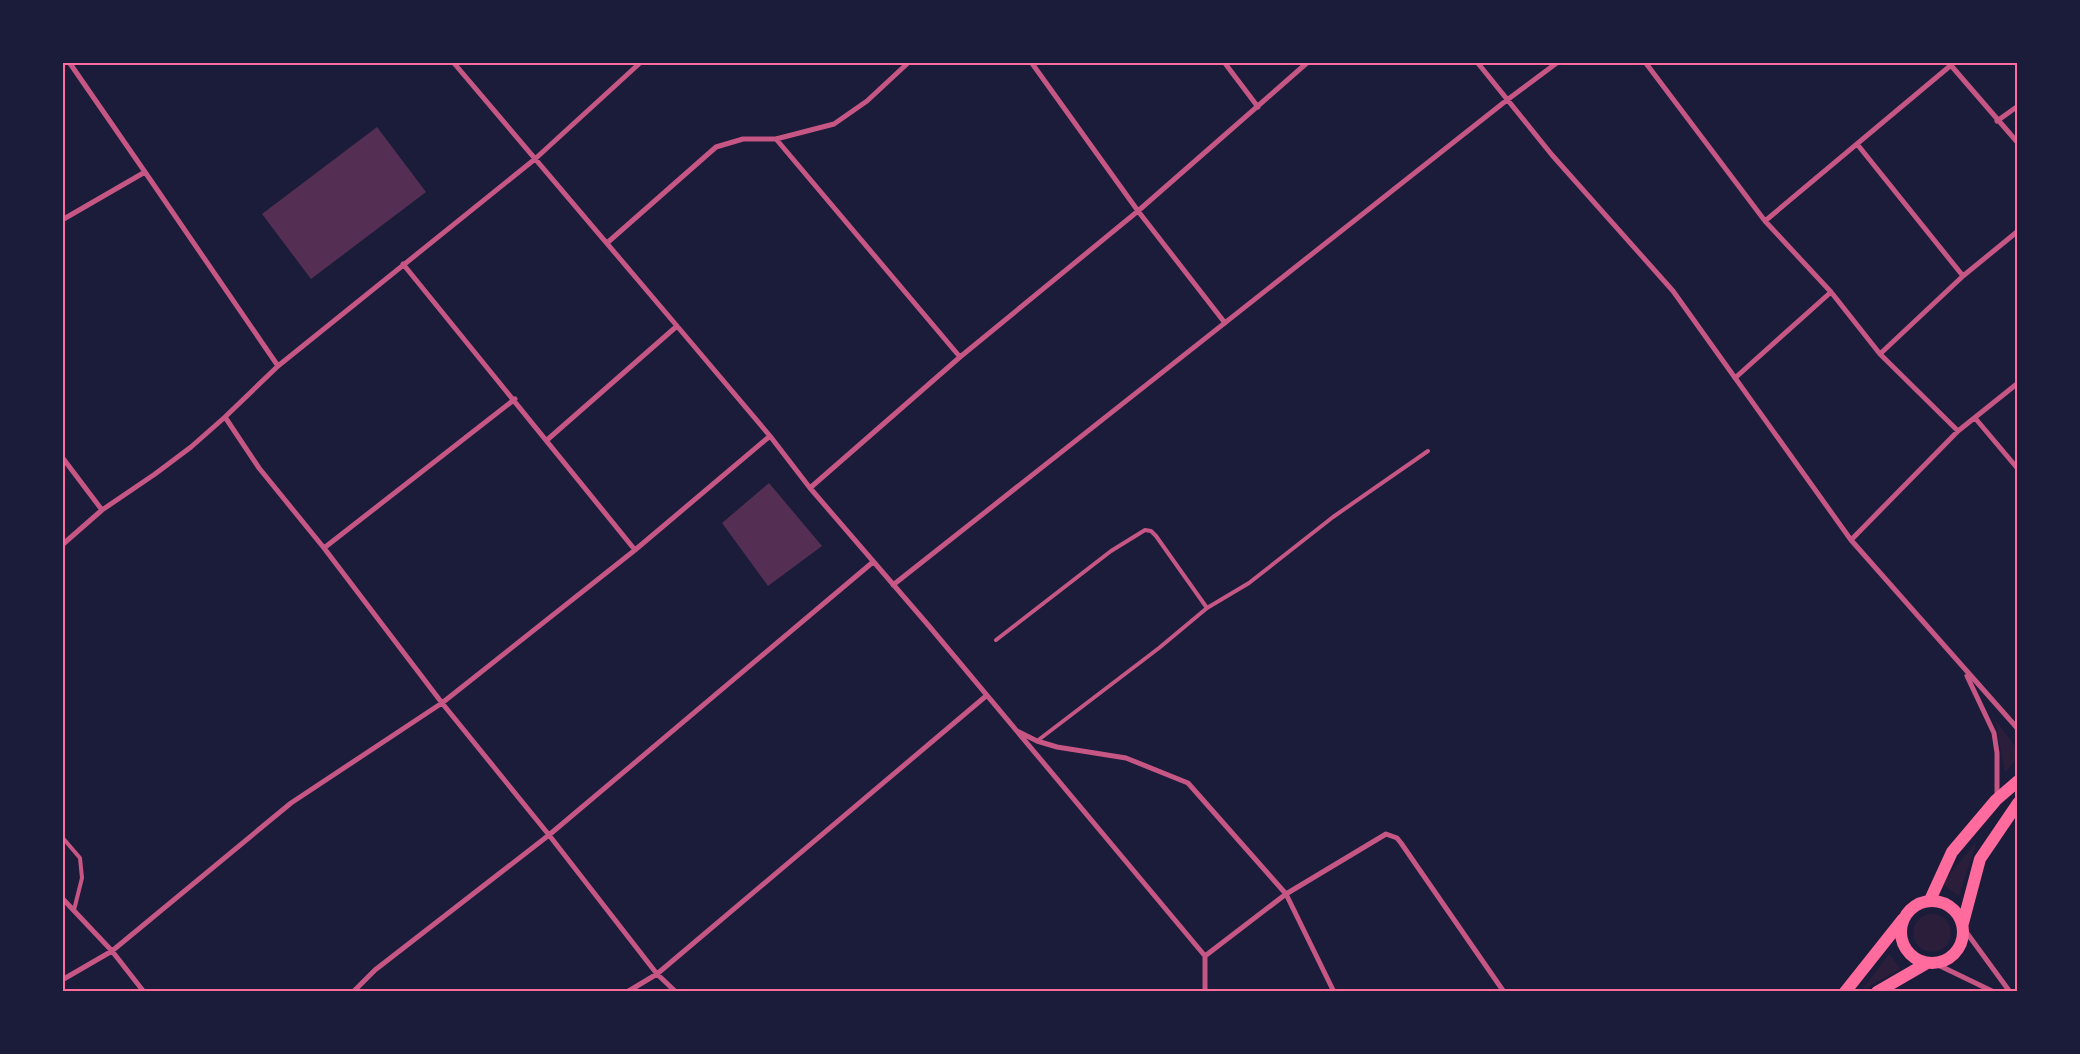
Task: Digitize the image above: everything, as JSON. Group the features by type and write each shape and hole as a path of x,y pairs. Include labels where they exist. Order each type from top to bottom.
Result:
{"main road":[{"path":"1930,900 1952,852 1996,800 2018,782"},
{"path":"1877,992 1930,963 1944,961 1959,948 1963,939 1963,926 1980,859 2018,803"},
{"path":"1845,992 1911,908 1930,900 1941,901 1958,914 1963,926"},
{"path":"1904,917 1901,936 1904,946 1910,954 1930,963"}],"street":[{"path":"69,62 278,366"},
{"path":"452,62 770,436 810,488 929,626 1014,730 1205,956 1205,992"},
{"path":"62,545 102,510 155,474 225,417 278,366 535,159 641,62"},
{"path":"607,243 716,147 743,139 776,139 834,124 867,101 909,62"},
{"path":"1031,62 1138,211 1225,323"},
{"path":"1224,62 1258,107"},
{"path":"810,488 960,358 1138,211 1308,62"},
{"path":"1477,62 1552,155 1672,290 1851,540 2018,729"},
{"path":"892,585 1507,100 1558,62"},
{"path":"1645,62 1765,221 1831,292 1880,354 1958,431"},
{"path":"1765,221 1949,64 2018,143"},
{"path":"1998,121 2018,106"},
{"path":"776,139 960,358"},
{"path":"1857,144 1963,276"},
{"path":"62,220 145,172"},
{"path":"1880,354 1963,276 2018,231"},
{"path":"403,264 515,399 635,550"},
{"path":"1736,378 1831,292"},
{"path":"547,440 677,326"},
{"path":"1851,540 1958,431 2018,383"},
{"path":"324,548 515,399"},
{"path":"225,417 259,468 324,548 442,703 549,835 657,974 676,992"},
{"path":"1974,418 2018,468"},
{"path":"62,980 112,951 291,803 442,703 635,550 770,436"},
{"path":"62,457 102,510"},
{"path":"353,992 375,970 549,835 874,562"},
{"path":"1964,669 1994,734 1998,752 1996,800"},
{"path":"627,992 657,974 986,696"},
{"path":"1014,730 1037,742 1126,758 1188,783 1286,894 1334,992"},
{"path":"1205,956 1286,894 1379,836 1386,834 1392,835 1401,843 1504,992"},
{"path":"62,898 112,951 144,992"},
{"path":"1963,926 2010,992"},
{"path":"1930,963 1994,992"}],"lane":[{"path":"1037,742 1159,648 1207,608 1248,583 1333,517 1428,451"},
{"path":"996,640 1111,551 1145,530 1156,536 1207,608"},
{"path":"62,837 80,858 82,878 74,910"}],"shaded area":[{"path":"1995,719 2017,749 2017,758 2005,773"},
{"path":"1977,841 1959,896 1942,884"},
{"path":"1932,914 1945,920 1951,933 1945,946 1932,952 1919,946 1913,933 1919,920"},
{"path":"1889,954 1901,969 1862,990"}],"building":[{"path":"377,127 426,192 311,279 262,214"},
{"path":"769,483 822,546 768,586 722,523"}]}
